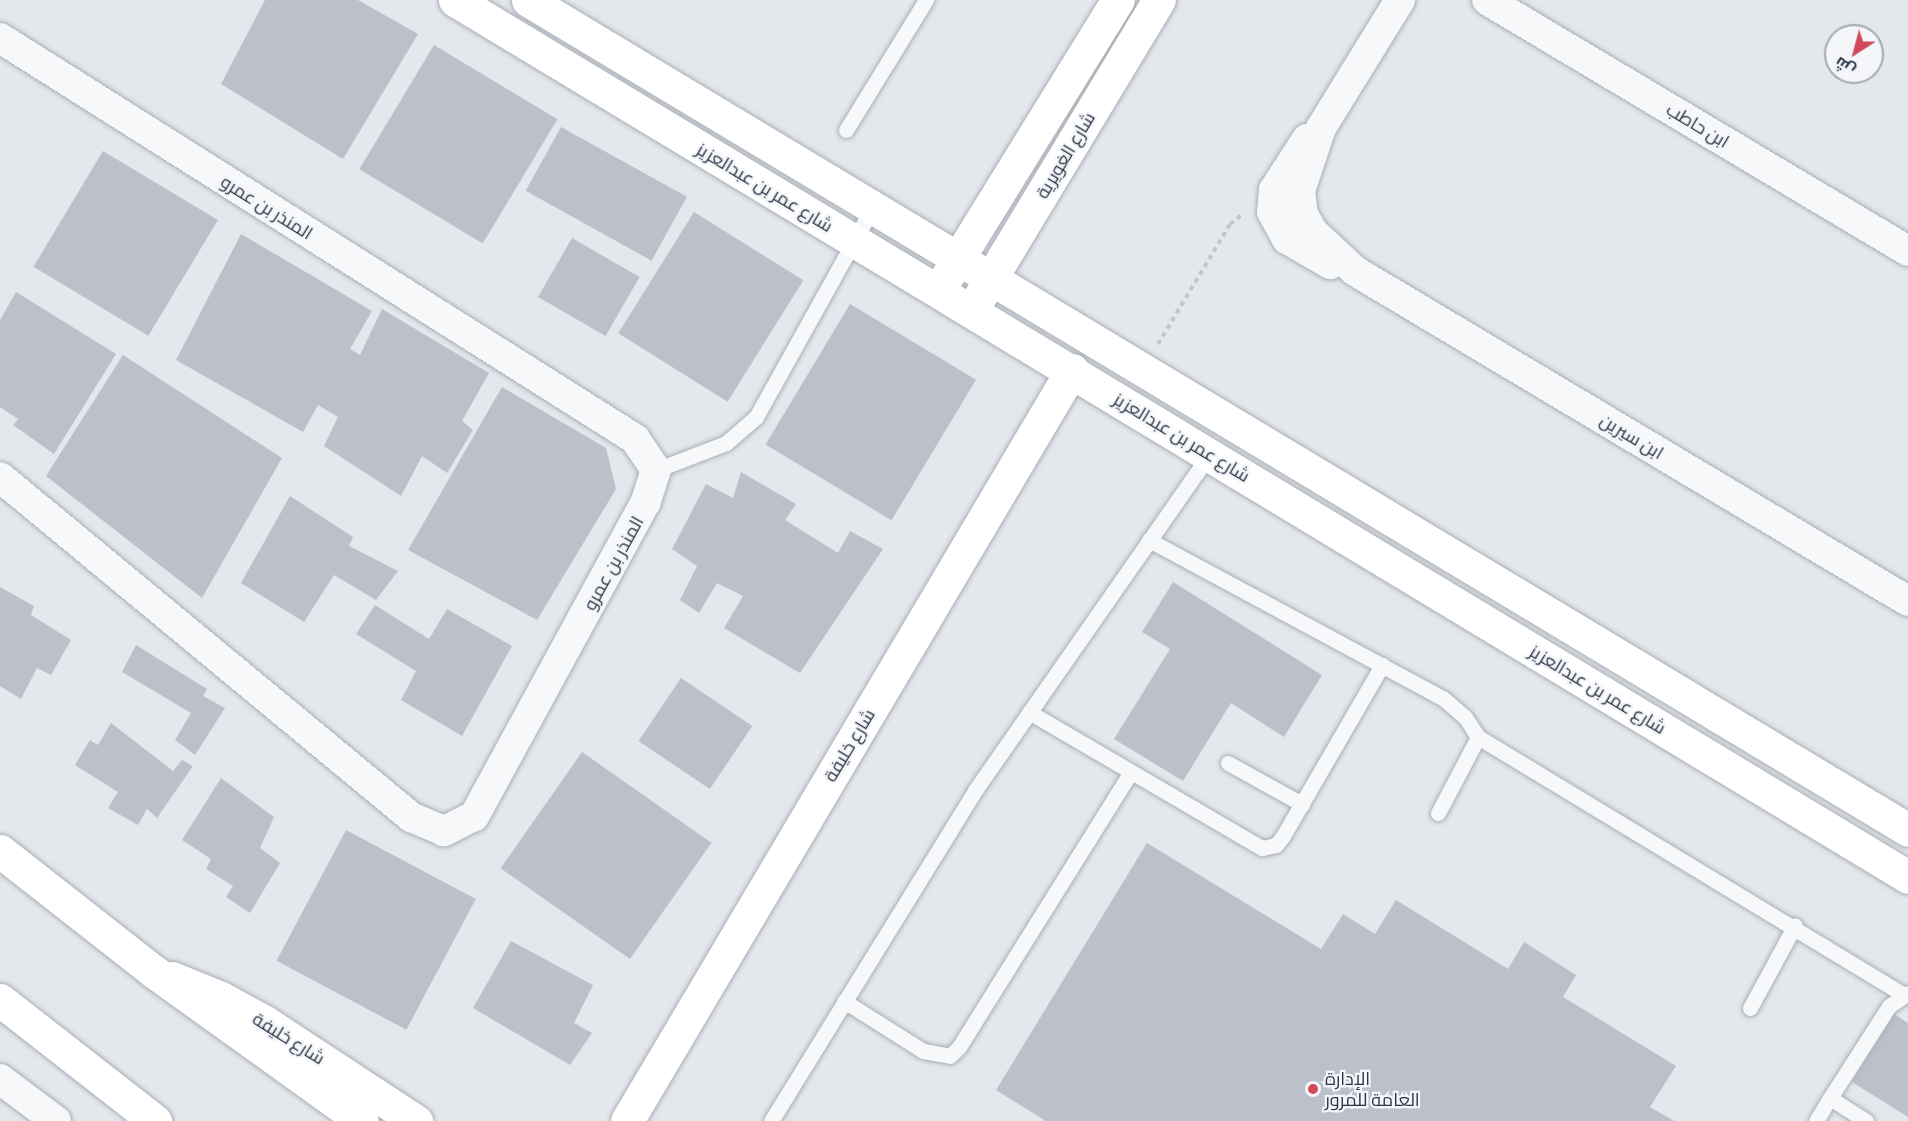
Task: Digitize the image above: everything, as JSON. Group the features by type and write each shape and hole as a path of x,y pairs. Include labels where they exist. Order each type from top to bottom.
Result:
{"street":[{"name":"شارع عمر بن عبدالعزيز","path":"455,0 939,289 1908,877"},
{"name":"شارع عمر بن عبدالعزيز","path":"528,0 1908,830"},
{"name":"شارع الغويرية","path":"939,289 1118,0"},
{"name":"شارع الغويرية","path":"973,310 1159,0"},
{"name":"ابن سيرين","path":"1400,0 1321,128 1300,191 1303,214 1313,232 1355,271 1908,601"},
{"name":"ابن حاطب","path":"1487,0 1908,251"},
{"name":"المنذر بن عمرو","path":"0,38 635,439 656,470 645,503 474,816 444,831 411,817 0,477"},
{"name":"ابن سيرين","path":"1321,128 1296,153 1274,190 1272,205 1274,222 1287,239 1328,263 1355,271"},
{"name":"شارع خليفة","path":"627,1121 1072,370"},
{"name":"شارع خليفة","path":"0,851 153,971 362,1121"},
{"name":"شارع خليفة","path":"153,971 221,998 265,1022 416,1121"},
{"path":"0,1000 155,1121"},
{"path":"0,1079 56,1121"}],"lane":[{"path":"846,130 926,0"},
{"path":"656,470 726,443 756,417 856,241 872,208"},
{"path":"771,1121 976,789 1210,454"},
{"path":"1149,540 1444,699 1465,717 1479,737 1906,993 1889,1006 1815,1121"},
{"path":"1029,712 1262,848 1276,846 1382,665"},
{"path":"1438,813 1479,737"},
{"path":"1228,763 1302,804"},
{"path":"844,1001 923,1052 950,1056 959,1047 1131,772"},
{"path":"1750,1008 1795,925"},
{"path":"1830,1098 1866,1121"}],"path":[{"path":"1142,370 1230,224 1251,209 1272,205"}],"building":[{"path":"265,0 358,0 418,34 343,159 221,84"},
{"path":"434,45 557,119 483,243 359,169"},
{"path":"561,127 687,197 652,261 526,191"},
{"path":"103,151 218,220 148,336 33,267"},
{"path":"694,212 803,280 728,402 618,333"},
{"path":"241,234 372,311 350,349 360,355 382,309 489,373 462,421 473,430 447,473 422,456 401,496 324,446 338,417 318,405 303,432 176,360"},
{"path":"572,238 640,277 606,336 538,297"},
{"path":"16,292 116,354 54,454 13,425 18,419 0,407 0,320"},
{"path":"850,304 976,380 892,520 766,445"},
{"path":"123,355 282,458 202,598 46,476"},
{"path":"502,387 606,448 616,489 537,620 408,550"},
{"path":"741,472 796,504 785,520 838,553 850,531 883,549 800,673 724,628 743,596 717,583 699,613 680,600 697,566 672,549 706,484 733,498"},
{"path":"290,496 353,537 349,546 398,571 376,600 334,575 304,622 241,583"},
{"path":"1173,582 1322,675 1284,737 1231,703 1183,781 1114,739 1170,649 1142,632"},
{"path":"0,587 34,606 31,615 71,640 51,675 37,668 21,699 0,686"},
{"path":"375,605 429,639 447,609 512,646 462,736 401,700 416,671 356,634"},
{"path":"136,645 207,689 203,696 225,708 195,755 175,740 191,713 122,672"},
{"path":"681,678 752,726 710,789 639,741"},
{"path":"111,723 173,771 182,760 193,766 157,818 147,809 138,825 108,808 118,792 75,765 90,740 98,745"},
{"path":"582,752 711,843 630,959 501,868"},
{"path":"221,778 274,817 260,848 280,863 250,913 226,897 233,886 206,869 211,859 182,840"},
{"path":"346,830 476,899 406,1030 277,961"},
{"path":"1147,843 1321,949 1343,914 1375,934 1396,900 1508,969 1524,942 1576,975 1563,997 1676,1066 1650,1107 1674,1121 1046,1121 996,1090"},
{"path":"511,941 593,985 574,1023 592,1033 570,1065 473,1008"},
{"path":"1894,1014 1908,1023 1908,1117 1852,1082"}],"place":[{"name":"الإدارة العامة للمرور","path":"1313,1089"}]}
